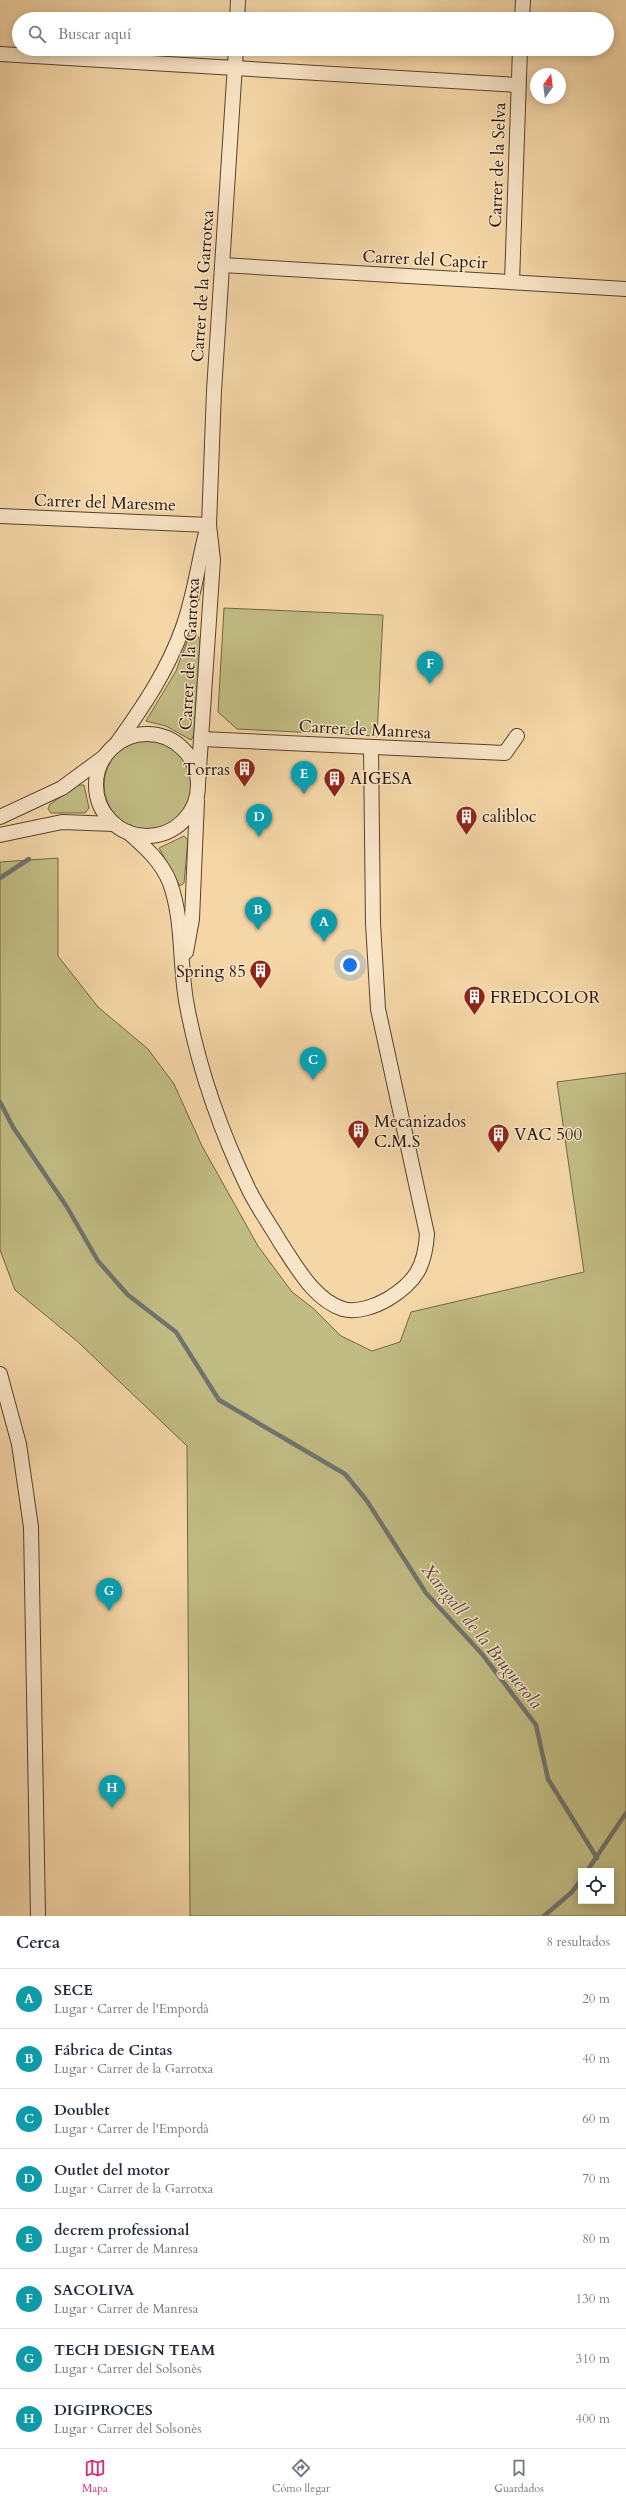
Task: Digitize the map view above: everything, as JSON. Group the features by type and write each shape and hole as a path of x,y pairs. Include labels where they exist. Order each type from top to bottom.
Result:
{"street":[{"path":"238,0 238,12"},
{"path":"522,12 523,0"},
{"path":"0,54 12,55"},
{"path":"36,56 518,85"},
{"name":"Carrer de la Garrotxa","path":"198,784 213,560 209,525 214,391 235,56"},
{"name":"Carrer de la Selva","path":"512,282 520,56"},
{"name":"Carrer del Capcir","path":"222,265 626,289"},
{"name":"Carrer del Maresme","path":"0,516 209,525"},
{"name":"Carrer de la Garrotxa","path":"110,751 150,695 172,654 191,602 209,525"},
{"path":"0,817 62,788 126,739 140,735 154,735 168,739 180,746 190,757 196,770 198,784 196,799 192,919 182,972"},
{"name":"Carrer de Manresa","path":"202,739 505,753 517,736"},
{"path":"110,751 100,766 96,791 106,815 114,824 128,832 148,849 169,881 178,919 186,1005 198,1055 219,1122 250,1191 306,1280 324,1299 344,1309 361,1309 386,1300 407,1286 423,1262 427,1234 378,1009 373,923 372,747"},
{"path":"128,832 142,836 156,836 170,831 186,817 196,799"},
{"path":"0,835 62,822 114,824"},
{"path":"0,1374 19,1444 31,1527 38,1916"}],"shaded area":[{"path":"224,608 383,615 377,736 237,729 218,712"},
{"path":"193,633 197,635 200,640 194,735 191,740 166,726 146,721 176,671 189,636"},
{"path":"149,740 166,743 181,753 191,768 194,785 191,802 181,817 166,827 149,830 132,827 117,817 107,802 104,785 107,768 117,753 132,743"},
{"path":"79,785 84,785 89,808 85,813 51,813 48,809 50,804"},
{"path":"184,836 188,840 184,883 180,886 159,848"},
{"path":"58,858 58,956 98,1007 148,1049 174,1084 202,1146 258,1246 292,1292 314,1309 341,1336 372,1351 400,1342 411,1312 584,1272 557,1082 626,1073 626,1916 190,1916 187,1446 78,1342 15,1290 0,1250 0,862"}],"waterway":[{"name":"Xaragall de la Bruguerola","path":"0,878 29,859"},
{"name":"Xaragall de la Bruguerola","path":"0,1102 13,1127 67,1207 98,1261 128,1295 176,1332 219,1400 345,1474 367,1501 426,1593 482,1654 536,1725 548,1779 597,1858"},
{"path":"589,1868 626,1813"},
{"path":"544,1916 572,1892 578,1884"}],"place":[{"name":"SACOLIVA","path":"430,684"},
{"name":"Torras","path":"245,788"},
{"name":"decrem professional","path":"304,794"},
{"name":"AIGESA","path":"335,798"},
{"name":"calibloc","path":"467,836"},
{"name":"Outlet del motor","path":"259,837"},
{"name":"Fábrica de Cintas","path":"258,930"},
{"name":"SECE","path":"324,942"},
{"name":"Spring 85","path":"261,990"},
{"name":"FREDCOLOR","path":"474,1016"},
{"name":"Doublet","path":"313,1080"},
{"name":"Mecanizados C.M.S","path":"359,1150"},
{"name":"VAC 500","path":"499,1154"},
{"name":"TECH DESIGN TEAM","path":"109,1611"},
{"name":"DIGIPROCES","path":"112,1808"}]}
